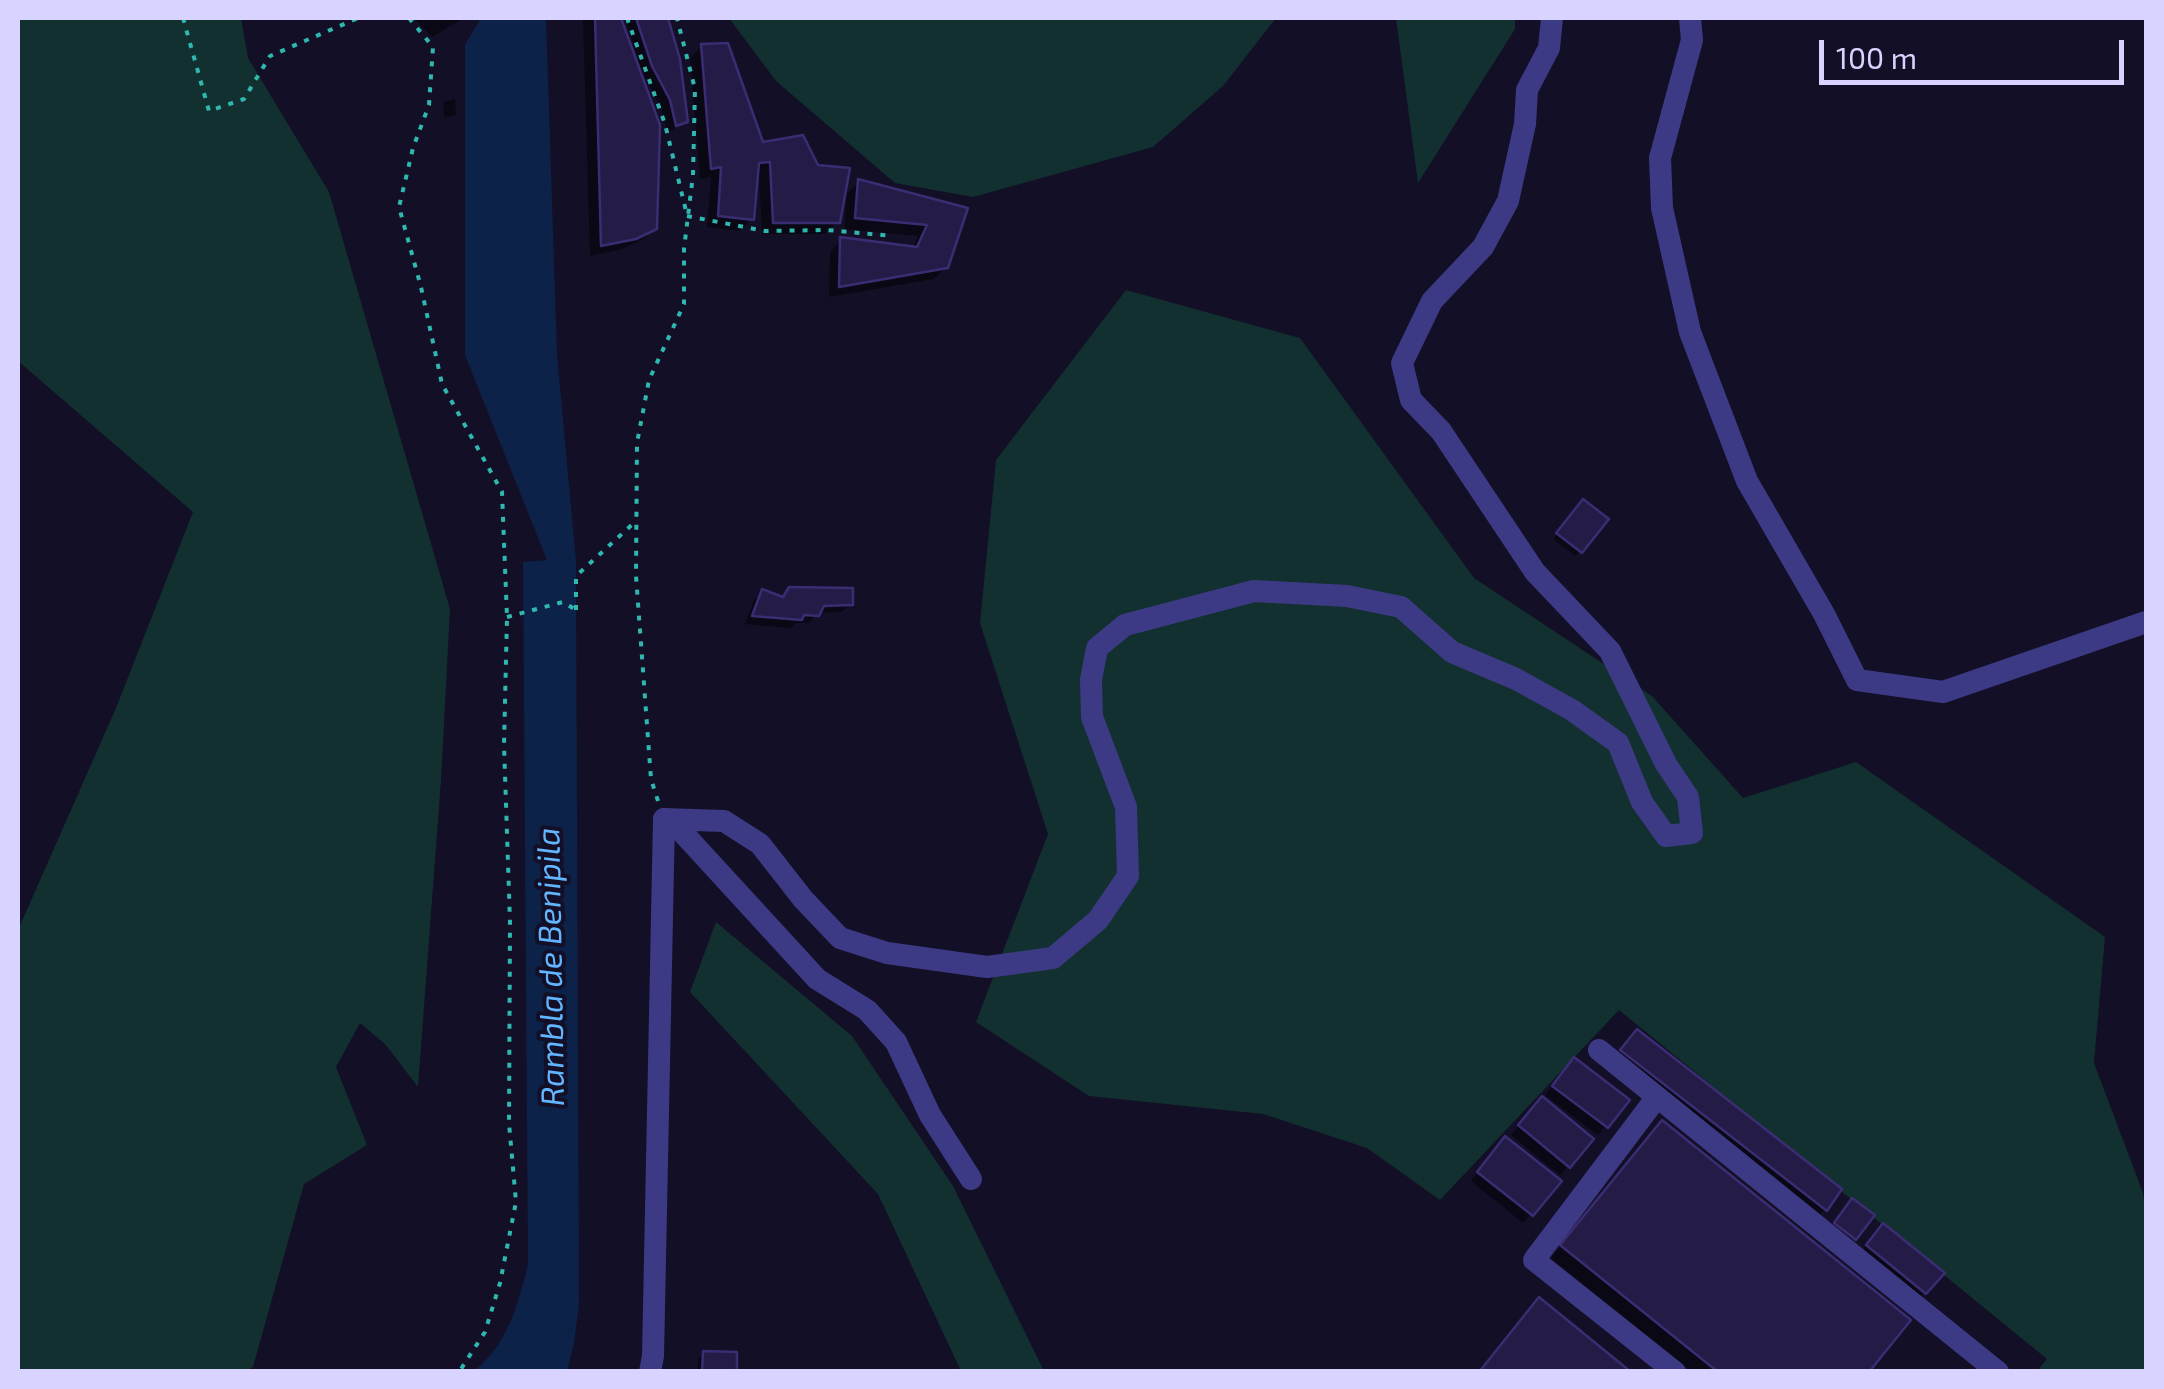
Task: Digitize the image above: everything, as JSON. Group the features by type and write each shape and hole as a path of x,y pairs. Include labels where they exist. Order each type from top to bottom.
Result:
{"street":[{"path":"664,819 724,821 760,844 840,938 887,953 987,967 1053,958 1098,920 1128,876 1126,807 1092,717 1091,680 1097,648 1125,624 1254,591 1346,596 1401,607 1452,652 1558,702 1618,743 1642,802 1666,836 1692,833 1688,798 1666,764 1610,650 1535,572 1441,431 1411,400 1402,363 1432,301 1484,247 1508,201 1525,124 1526,90 1549,48 1552,18"},
{"path":"1690,18 1692,40 1660,158 1662,208 1690,332 1747,481 1824,614 1857,680 1942,692 2146,622"},
{"path":"664,819 683,833 817,979 866,1010 896,1042 930,1115 971,1180"},
{"path":"650,1372 664,819"},
{"path":"1599,1050 1998,1372"},
{"path":"1656,1097 1534,1260 1675,1372"}],"path":[{"path":"183,18 210,111 244,99 270,56 358,18"},
{"path":"408,18 432,48 429,104 412,148 399,207 442,384 502,492 507,618 504,745 510,922 509,1123 516,1202 500,1283 485,1332 458,1372"},
{"path":"627,18 665,124 687,216"},
{"path":"664,819 650,779 636,576 637,444 649,380 684,304 687,216 694,175 695,90 677,18"},
{"path":"687,216 765,231 827,230 893,236"},
{"path":"507,618 563,602 576,610 576,576 636,521"}],"green space":[{"path":"18,18 241,18 248,58 329,192 450,609 418,1087 385,1044 360,1023 336,1067 367,1145 304,1184 253,1367 245,1371 18,1371 18,930 116,708 193,512 18,361"},
{"path":"729,18 1276,18 1223,86 1153,147 973,197 895,183 776,81"},
{"path":"1396,18 1515,18 1515,29 1418,183"},
{"path":"1126,290 1300,338 1474,578 1652,696 1743,798 1856,762 2105,937 2094,1063 2143,1193 2146,1371 2037,1371 2047,1359 1619,1010 1440,1200 1367,1148 1263,1114 1089,1096 976,1022 1048,834 980,623 996,460"},
{"path":"716,922 852,1036 953,1186 1044,1371 961,1371 878,1194 690,992"}],"water":[{"name":"Rambla de Benipila","path":"481,18 546,18 557,354 576,561 579,1304 567,1371 474,1371 503,1336 528,1264 523,562 547,560 465,355 465,45"}],"building":[{"path":"595,18 621,18 660,125 657,229 636,239 601,246"},
{"path":"636,18 668,18 680,59 688,122 676,126 670,100 652,66"},
{"path":"728,43 763,142 803,135 818,165 850,168 840,223 773,223 770,162 759,163 754,220 718,216 721,167 711,169 701,44"},
{"path":"858,179 968,208 948,268 839,287 840,237 917,247 927,225 855,218"},
{"path":"1583,499 1609,519 1582,553 1556,533"},
{"path":"789,587 853,588 853,605 824,606 819,616 804,615 802,620 752,616 762,589 783,597"},
{"path":"1637,1029 1842,1189 1827,1211 1620,1050"},
{"path":"1574,1057 1630,1100 1608,1128 1552,1086"},
{"path":"1542,1096 1594,1139 1570,1168 1518,1125"},
{"path":"1662,1120 1911,1320 1869,1372 1718,1372 1560,1245"},
{"path":"1505,1136 1562,1181 1533,1216 1477,1172"},
{"path":"1852,1198 1875,1215 1856,1240 1834,1223"},
{"path":"1883,1223 1945,1273 1926,1294 1866,1245"},
{"path":"1539,1297 1631,1372 1479,1372"},
{"path":"703,1351 737,1352 737,1372 702,1372"}]}
